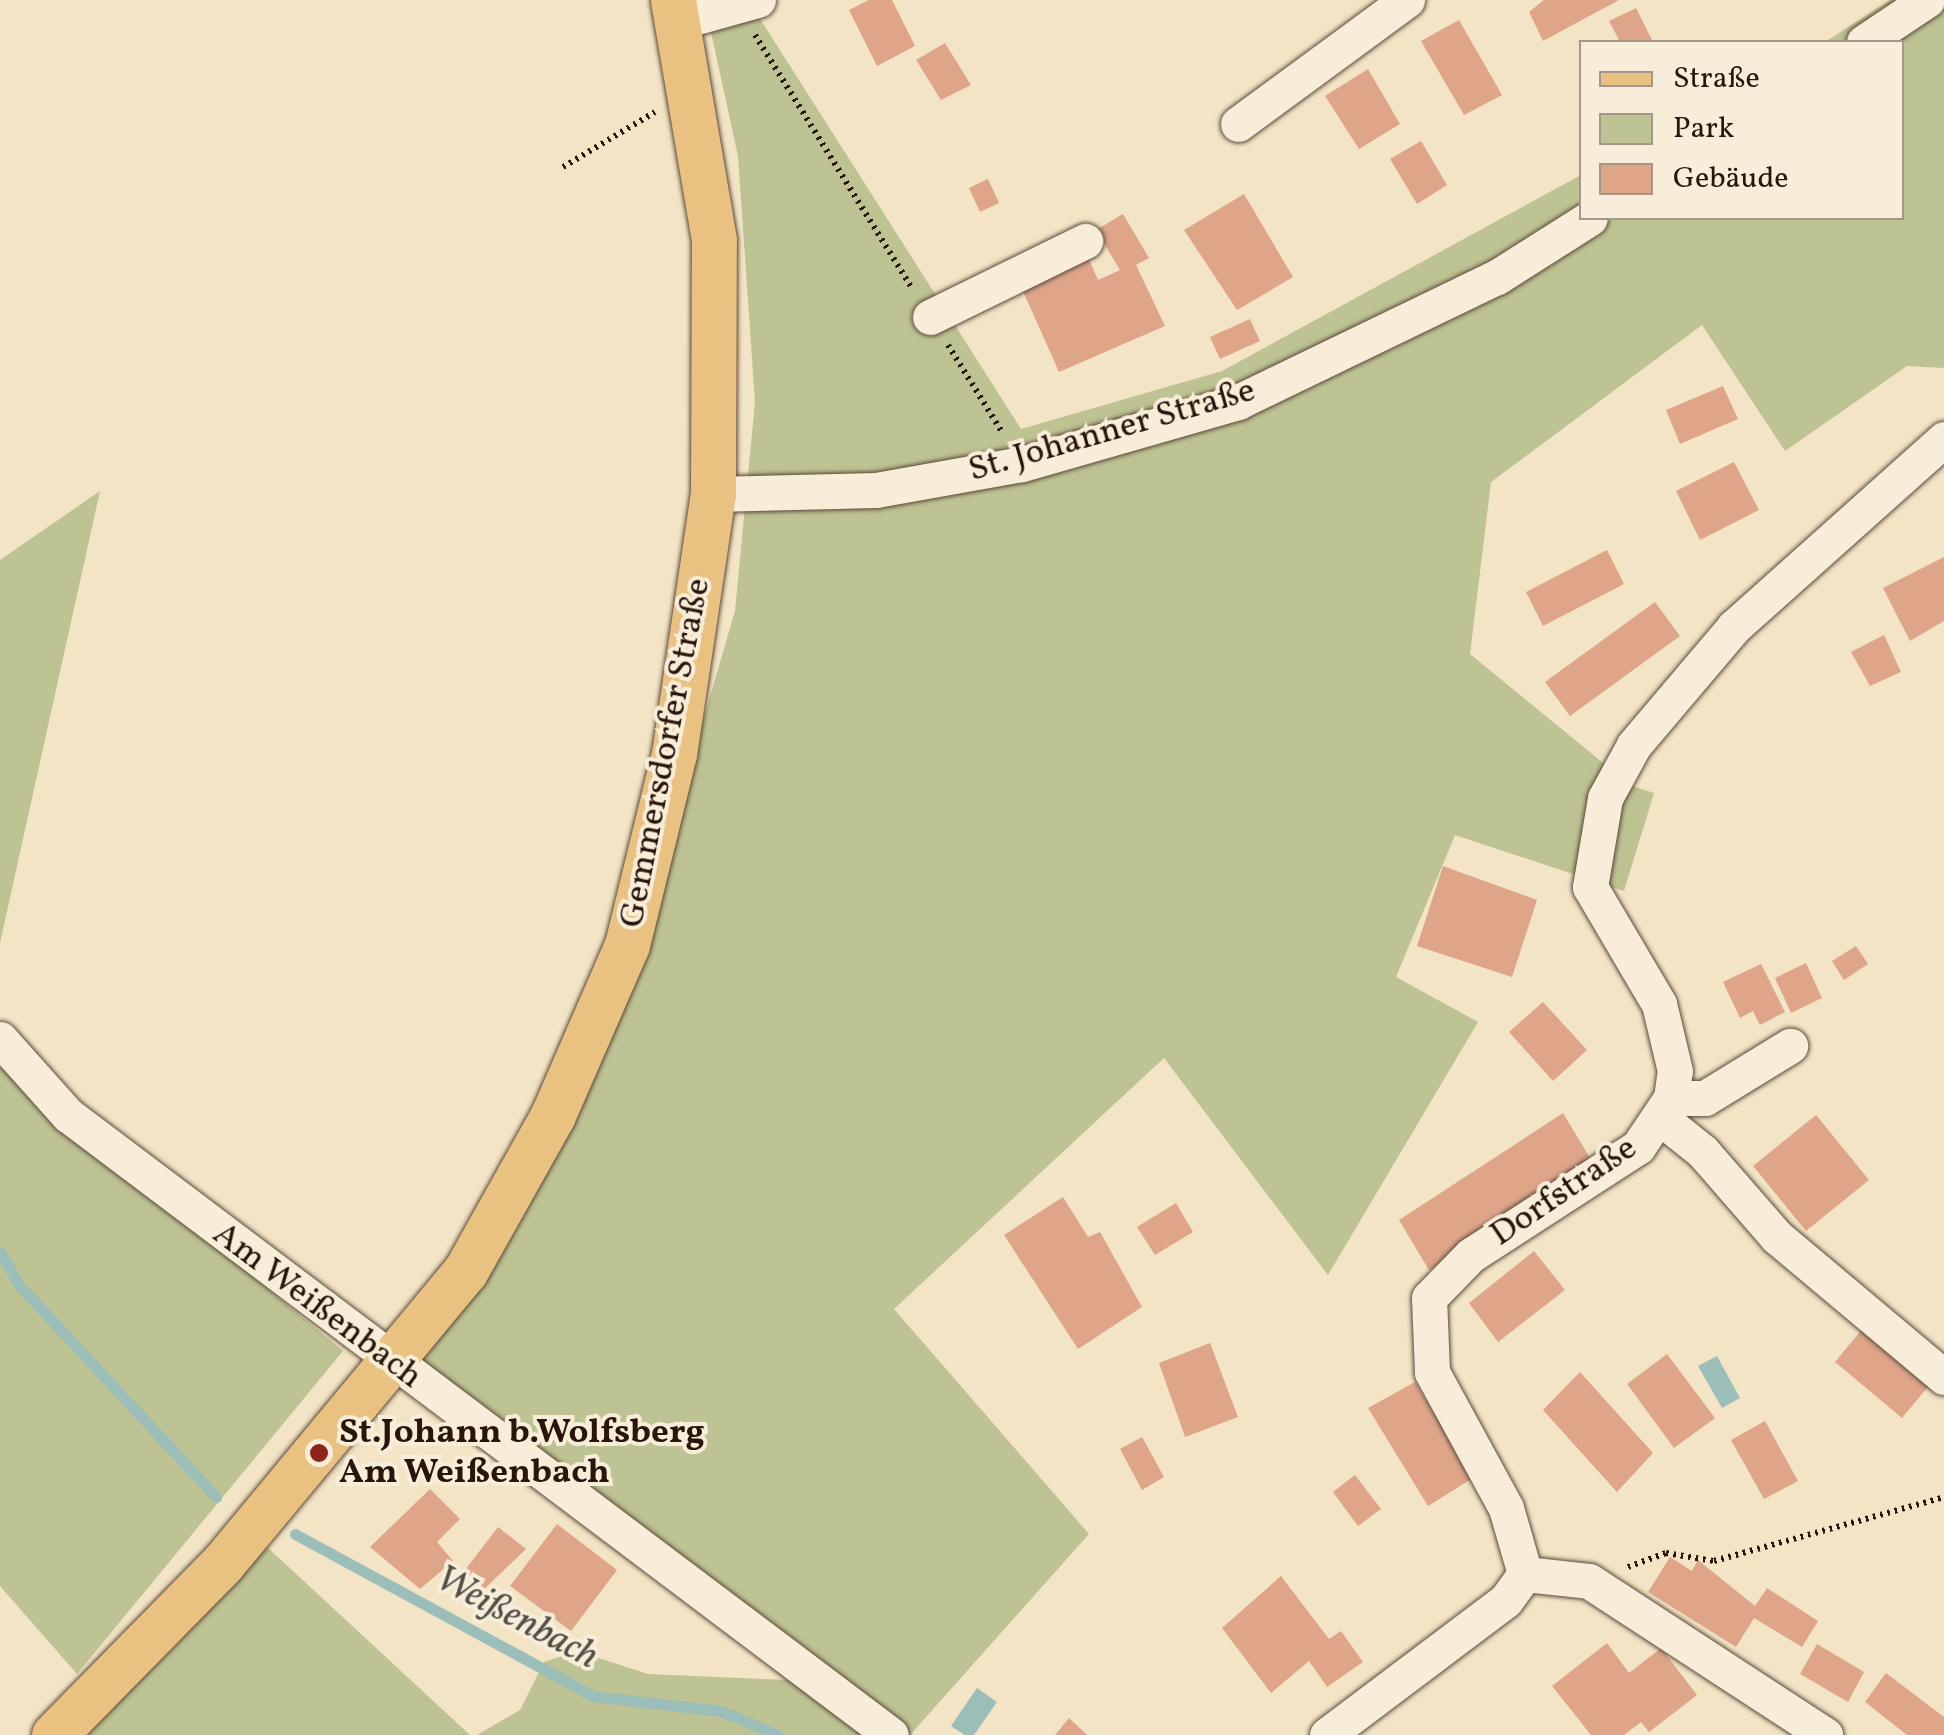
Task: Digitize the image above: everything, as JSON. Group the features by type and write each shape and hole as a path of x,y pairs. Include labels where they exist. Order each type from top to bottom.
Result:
{"main road":[{"name":"Gemmersdorfer Straße","path":"54,1735 223,1563 394,1366 465,1272 519,1176 627,945 674,754 713,494 714,240 676,11"}],"street":[{"path":"1238,124 1407,0"},
{"path":"1867,40 1928,0"},
{"path":"676,11 749,5"},
{"name":"St. Johanner Straße","path":"713,494 876,490 1022,464 1238,402 1497,277 1587,220"},
{"path":"930,317 1085,241"},
{"path":"1666,1109 1676,1070 1659,1004 1590,887 1605,798 1634,744 1734,627 1944,439"},
{"name":"Am Weißenbach","path":"0,1038 68,1115 394,1366 891,1735"},
{"path":"1666,1109 1705,1098 1790,1046"},
{"path":"1666,1109 1777,1237 1944,1377"},
{"name":"Dorfstraße","path":"1525,1574 1506,1508 1432,1372 1429,1298 1470,1254 1638,1147 1666,1109"},
{"path":"1327,1735 1506,1600 1525,1574 1589,1581 1826,1735"}],"path":[{"path":"749,5 930,317 1022,464"},
{"path":"563,167 663,107 694,102"},
{"path":"1666,1553 1714,1561 1944,1496"}],"green space":[{"path":"704,0 748,0 1021,429 1222,371 1579,176 1579,220 1904,220 1904,40 1828,40 1890,0 1944,0 1944,368 1907,366 1785,451 1702,325 1491,482 1470,654 1630,785 1654,793 1624,891 1455,835 1396,977 1478,1022 1328,1275 1164,1058 894,1309 1089,1534 910,1735 477,1735 520,1710 544,1662 577,1651 648,1674 787,1680 405,1379 645,919 735,611 755,402 738,156"},
{"path":"100,491 0,943 0,560"},
{"path":"0,1067 343,1351 77,1674 0,1586"},
{"path":"267,1547 470,1735 86,1735"}],"water":[{"path":"1717,1356 1740,1398 1722,1408 1698,1366"},
{"path":"977,1688 997,1702 974,1735 965,1735 951,1726"}],"building":[{"path":"869,0 892,0 915,46 877,66 849,10"},
{"path":"1544,0 1619,0 1543,41 1529,12"},
{"path":"1636,8 1652,40 1619,40 1609,21"},
{"path":"1459,20 1502,95 1464,115 1421,41"},
{"path":"945,43 971,85 941,100 916,60"},
{"path":"1368,69 1400,124 1359,149 1325,96"},
{"path":"1421,141 1447,185 1417,204 1390,159"},
{"path":"988,179 999,203 980,212 969,188"},
{"path":"1244,194 1293,277 1237,310 1184,230"},
{"path":"1123,214 1149,258 1136,265 1165,326 1059,372 1018,280 1085,250 1098,280 1120,270 1096,230"},
{"path":"1250,319 1260,341 1220,359 1210,337"},
{"path":"1723,386 1738,419 1680,444 1666,410"},
{"path":"1734,462 1759,510 1700,540 1676,491"},
{"path":"1607,550 1624,584 1543,626 1526,592"},
{"path":"1944,557 1944,621 1910,641 1883,588"},
{"path":"1655,602 1680,636 1570,716 1545,682"},
{"path":"1884,635 1901,672 1870,686 1851,652"},
{"path":"1443,866 1537,900 1512,977 1417,946"},
{"path":"1856,946 1868,964 1844,980 1832,961"},
{"path":"1806,963 1822,998 1791,1013 1775,978"},
{"path":"1761,964 1785,1012 1760,1025 1753,1011 1740,1018 1723,982"},
{"path":"1543,1002 1587,1050 1553,1081 1509,1032"},
{"path":"1563,1113 1593,1163 1429,1270 1399,1220"},
{"path":"1816,1115 1869,1180 1806,1231 1753,1166"},
{"path":"1063,1197 1088,1237 1100,1232 1142,1307 1078,1349 1004,1235"},
{"path":"1176,1203 1193,1232 1155,1255 1137,1227"},
{"path":"1534,1251 1565,1290 1498,1342 1469,1303"},
{"path":"1864,1327 1932,1382 1902,1418 1835,1362"},
{"path":"1210,1343 1238,1417 1185,1437 1159,1363"},
{"path":"1667,1354 1715,1418 1674,1448 1627,1384"},
{"path":"1580,1372 1653,1453 1617,1492 1543,1410"},
{"path":"1415,1382 1473,1478 1428,1506 1368,1408"},
{"path":"1765,1421 1798,1481 1764,1499 1731,1440"},
{"path":"1142,1437 1164,1477 1142,1490 1120,1449"},
{"path":"1355,1475 1381,1509 1358,1526 1333,1492"},
{"path":"430,1489 460,1519 437,1542 453,1561 420,1589 370,1547"},
{"path":"557,1524 617,1570 571,1631 510,1586"},
{"path":"498,1527 526,1549 475,1598 455,1583"},
{"path":"1670,1557 1692,1571 1698,1560 1755,1606 1767,1588 1818,1621 1802,1647 1754,1618 1736,1647 1648,1592"},
{"path":"1281,1576 1329,1639 1341,1631 1363,1662 1327,1687 1309,1661 1271,1693 1222,1628"},
{"path":"1607,1643 1629,1673 1661,1648 1697,1695 1649,1732 1641,1722 1624,1735 1591,1735 1552,1686"},
{"path":"1817,1644 1864,1672 1848,1702 1800,1674"},
{"path":"1886,1673 1944,1717 1944,1735 1907,1735 1865,1702"},
{"path":"1069,1718 1087,1735 1055,1735"}],"waterway":[{"name":"Weißenbach","path":"0,1252 20,1286 216,1497"},
{"name":"Weißenbach","path":"295,1534 593,1696 721,1711 778,1735"}],"place":[{"name":"St.Johann b.Wolfsberg Am Weißenbach","path":"319,1453"}]}
